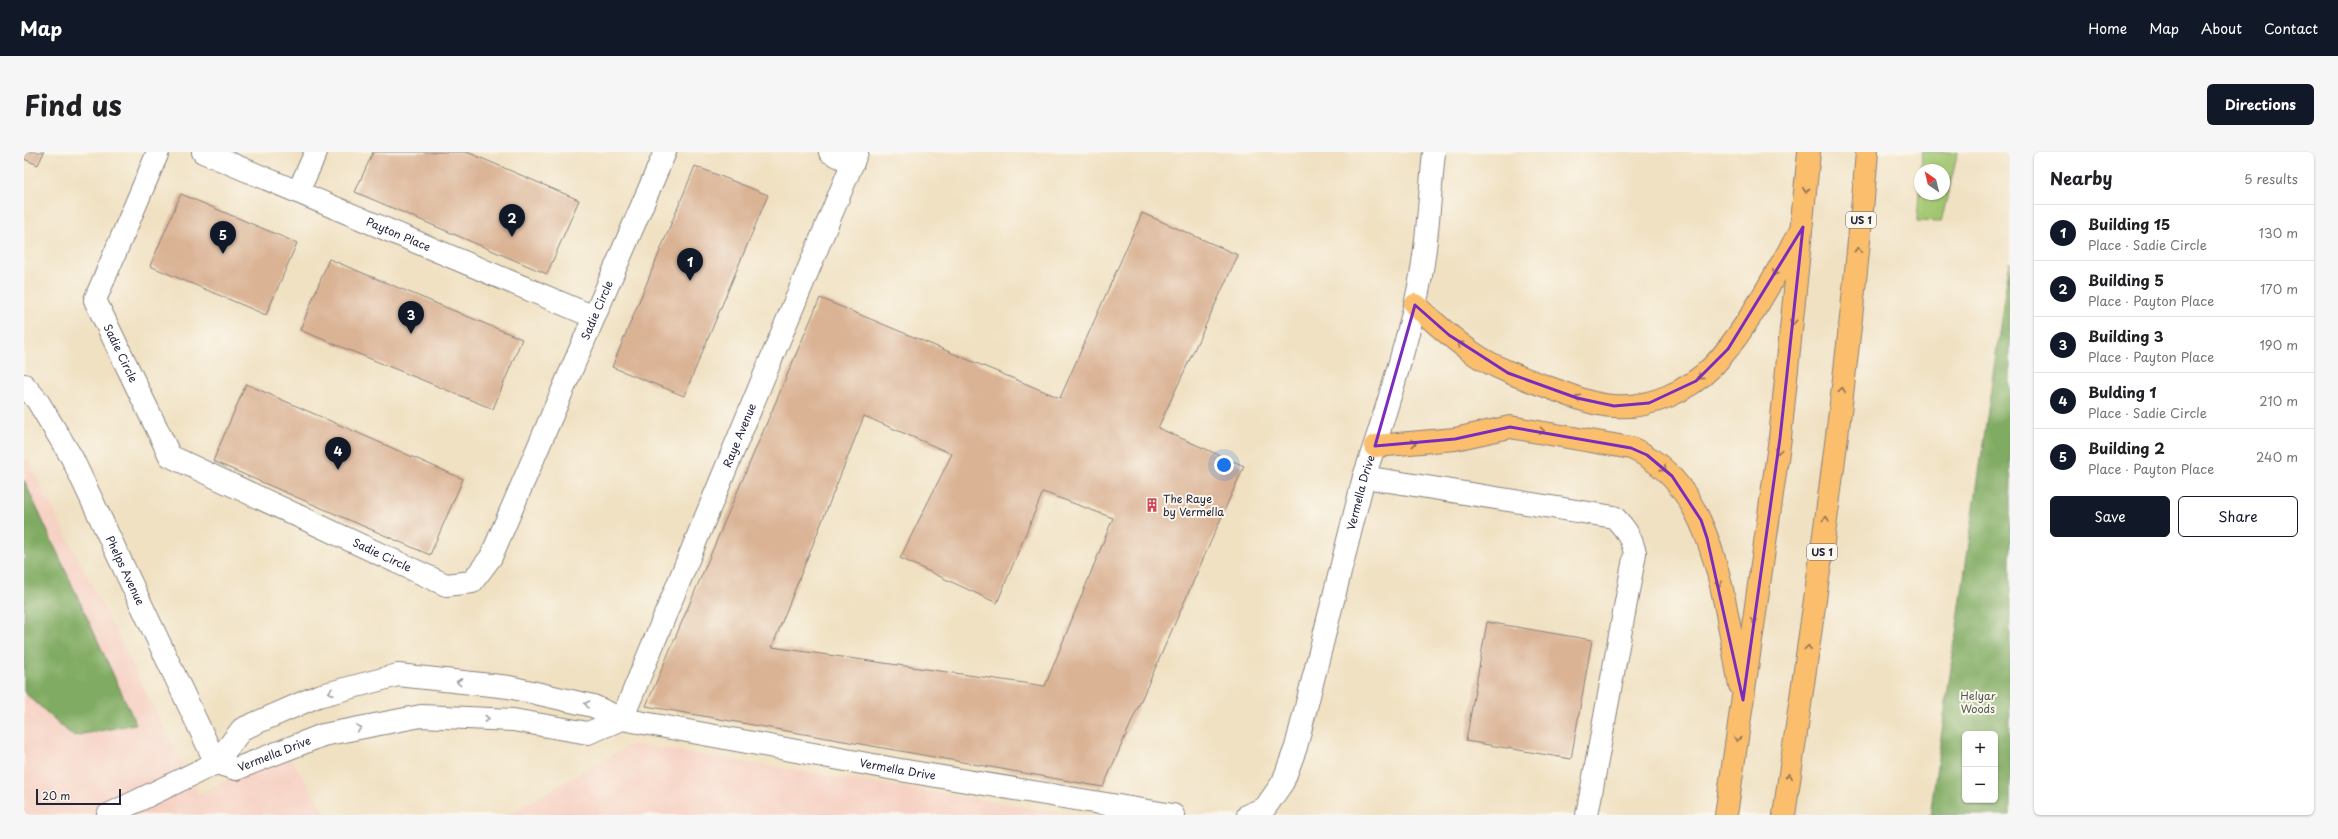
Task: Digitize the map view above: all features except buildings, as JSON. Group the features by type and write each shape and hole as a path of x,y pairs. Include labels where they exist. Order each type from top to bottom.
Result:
{"highway":[{"path":"1726,815 1780,438 1803,227 1809,152"},
{"name":"US 1","path":"1784,815 1829,495 1854,288 1867,152"},
{"path":"1415,305 1455,340 1474,354 1508,373 1577,398 1614,406 1649,403 1665,398 1696,381 1728,349 1803,227"},
{"path":"1375,446 1455,439 1510,427 1631,448 1647,455 1672,476 1701,520 1713,557 1743,700"}],"street":[{"name":"Sadie Circle","path":"158,152 95,300 170,456 446,585 472,582 491,557 665,152"},
{"name":"Payton Place","path":"203,152 594,317"},
{"path":"298,192 316,152"},
{"path":"830,152 855,157"},
{"name":"Vermella Drive","path":"1248,815 1265,808 1283,782 1296,747 1364,477 1375,446 1415,305 1426,234 1434,152"},
{"name":"Raye Avenue","path":"622,720 855,157"},
{"name":"Phelps Avenue","path":"24,385 37,400 72,458 216,763"},
{"path":"1364,477 1614,517 1626,529 1631,537 1635,553 1587,815"},
{"name":"Vermella Drive","path":"622,720 588,733 513,720 421,716 323,735 236,769 216,763 242,729 318,696 398,675 509,687 593,706 622,720 900,770 1173,815"},
{"path":"108,815 216,763"}],"highlighted area":[{"path":"1803,227 1780,438 1743,700 1707,538 1701,520 1672,476 1647,455 1631,448 1568,435 1510,427 1455,439 1375,446 1415,305 1449,335 1508,373 1577,398 1614,406 1649,403 1696,381 1728,349"}],"shaded area":[{"path":"24,452 198,794 287,752 326,815 24,815"},
{"path":"631,744 1075,815 508,815"}],"green space":[{"path":"1922,152 1958,152 1950,185 1950,164 1921,164"},
{"path":"1918,200 1946,200 1941,222 1917,221"},
{"name":"Helyar Woods","path":"2010,262 2010,815 1930,815 2005,291"},
{"path":"24,480 136,724 73,736 24,692"}],"place":[{"name":"Building 5","path":"512,237"},
{"name":"Building 2","path":"223,254"},
{"name":"Building 15","path":"690,281"},
{"name":"Building 3","path":"411,334"},
{"name":"Bulding 1","path":"338,470"},
{"name":"The Raye by Vermella","path":"1152,505"}]}
